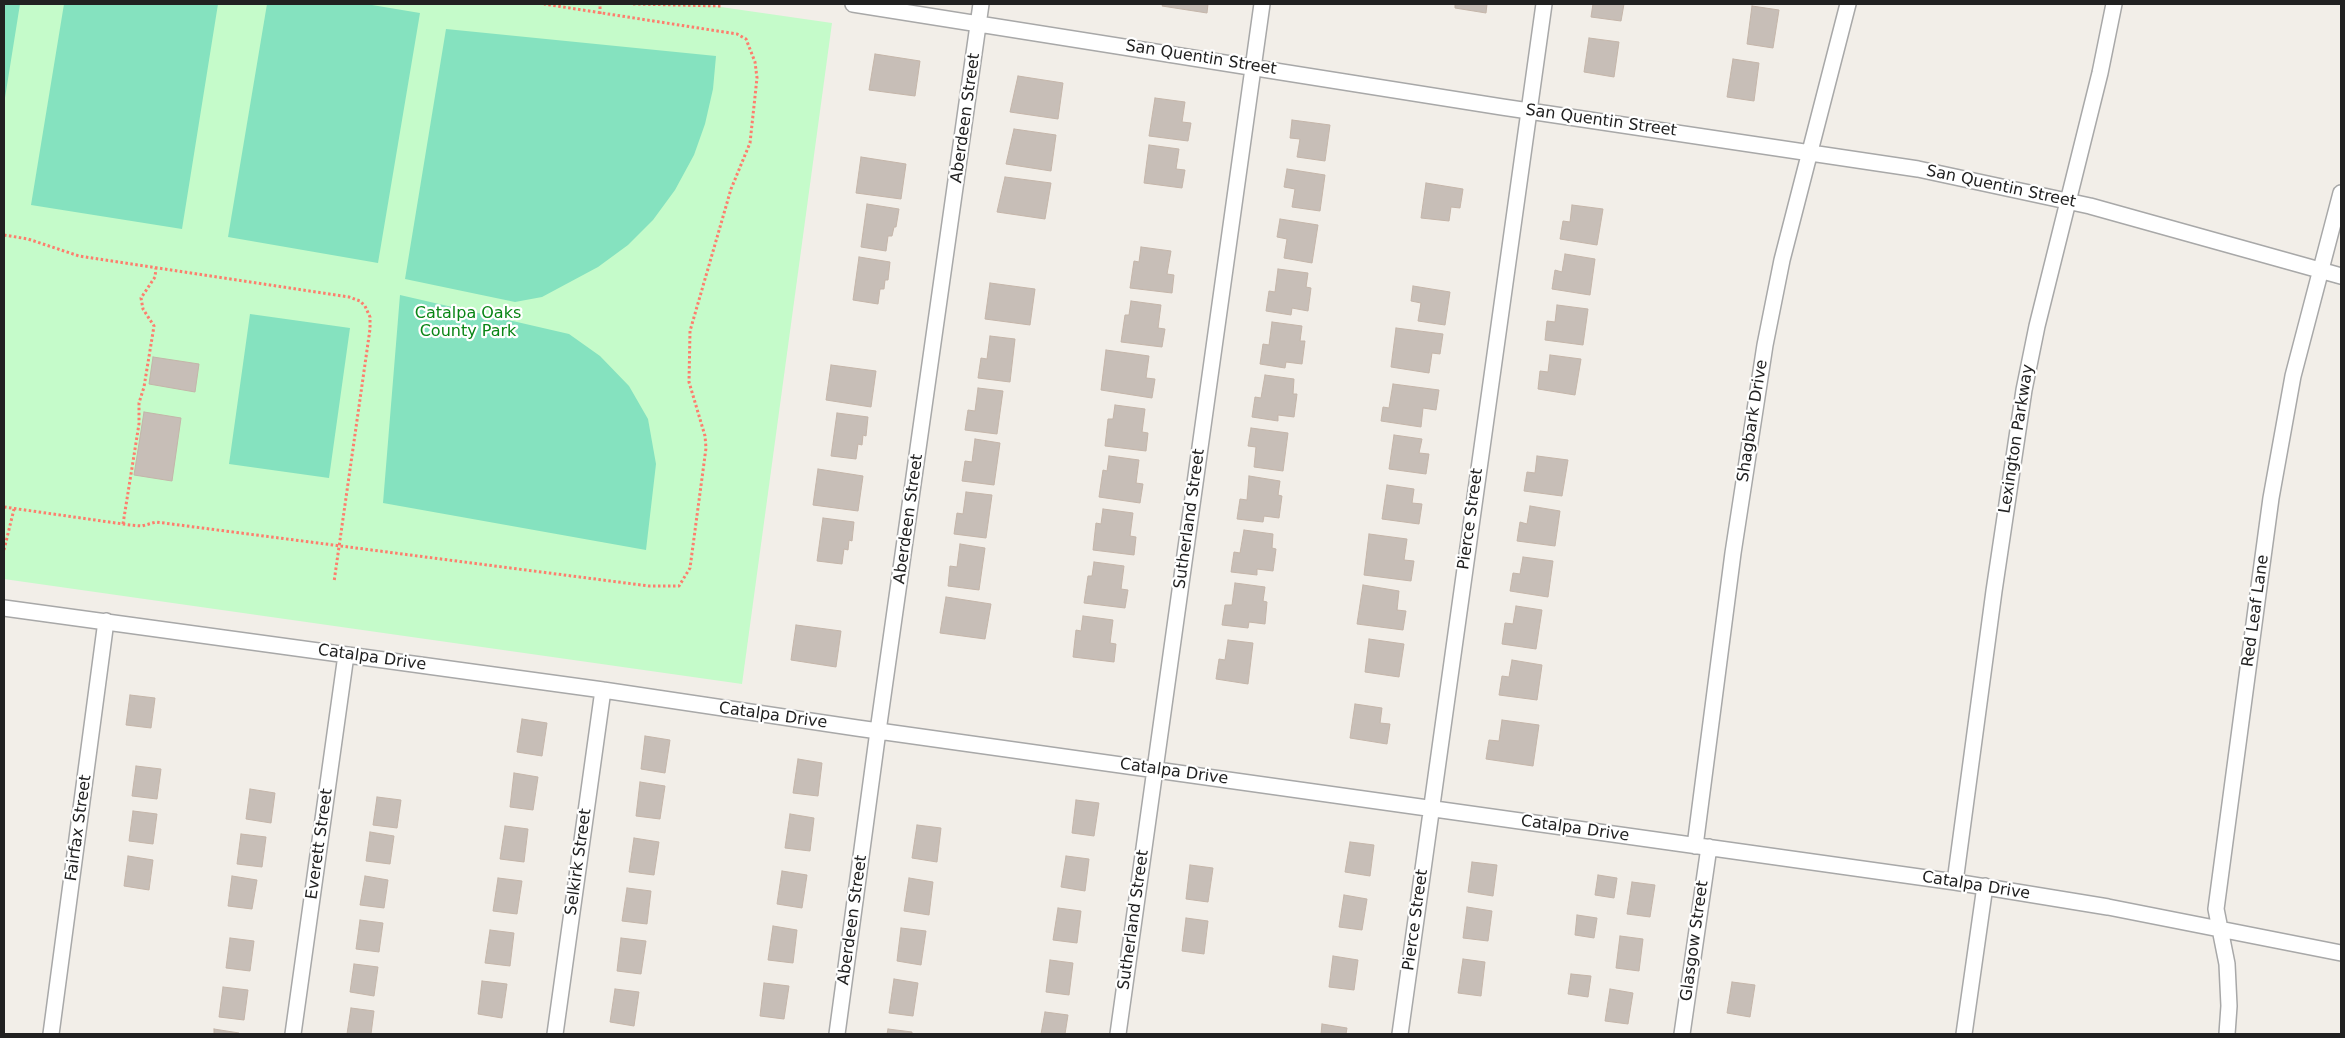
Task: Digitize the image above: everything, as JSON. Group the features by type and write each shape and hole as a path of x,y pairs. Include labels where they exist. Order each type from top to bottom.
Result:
{"street":[{"name":"San Quentin Street","path":"853,4 1529,111 1918,169 2068,201 2341,276"},
{"name":"Aberdeen Street","path":"837,1034 981,4"},
{"name":"Sutherland Street","path":"1118,1034 1262,4"},
{"name":"Pierce Street","path":"1400,1034 1544,4"},
{"name":"Shagbark Drive","path":"1702,846 1752,424 1782,260 1848,4"},
{"name":"Lexington Parkway","path":"1955,882 2019,418 2037,326 2100,73 2114,4"},
{"name":"Red Leaf Lane","path":"2227,1034 2229,987 2219,930 2217,899 2272,488 2293,376 2341,193"},
{"name":"Catalpa Drive","path":"4,608 603,690 878,731 1985,886 2341,953"},
{"name":"Fairfax Street","path":"51,1034 106,621"},
{"name":"Everett Street","path":"293,1034 346,655"},
{"name":"Selkirk Street","path":"555,1034 603,690"},
{"name":"Glasgow Street","path":"1682,1034 1702,846"},
{"path":"1964,1034 1985,886"}],"path":[{"path":"4,507 142,526 156,522 649,586 679,586 685,580 690,568 706,448 705,436 693,402 689,382 690,331 732,189 750,143 757,78 755,62 746,39 737,34 544,4"},
{"path":"600,4 600,14"},
{"path":"633,4 722,6"},
{"path":"4,235 28,239 79,256 349,297 360,301 365,306 370,317 370,329 334,582"},
{"path":"124,524 139,424 138,403 144,387 154,326 143,309 141,298 155,277 156,268"},
{"path":"4,550 14,509"}],"green space":[{"name":"Catalpa Oaks County Park","path":"4,4 700,4 832,23 742,684 4,579"},
{"path":"4,4 20,4 4,104"},
{"path":"64,4 218,4 182,229 31,205"},
{"path":"267,4 366,4 420,13 378,263 228,237"},
{"path":"446,29 716,56 713,89 705,124 694,155 675,190 653,220 628,245 598,267 542,297 515,302 405,279"},
{"path":"400,295 569,334 600,356 629,386 648,419 656,464 646,550 383,503"},
{"path":"250,314 350,328 329,478 229,464"}],"building":[{"path":"1163,4 1208,4 1207,13 1162,6"},
{"path":"1455,4 1487,4 1486,13 1455,8"},
{"path":"1593,4 1624,4 1621,21 1591,17"},
{"path":"1752,6 1779,10 1773,48 1747,44"},
{"path":"1589,38 1619,42 1614,77 1584,72"},
{"path":"875,54 920,61 915,96 869,90"},
{"path":"1733,59 1759,63 1754,101 1727,97"},
{"path":"1018,76 1063,83 1058,119 1010,112"},
{"path":"1155,98 1185,102 1182,122 1191,123 1188,141 1149,136"},
{"path":"1292,120 1330,125 1325,161 1297,157 1300,139 1290,138"},
{"path":"1014,129 1056,135 1051,171 1006,164"},
{"path":"1149,145 1179,149 1176,169 1185,170 1182,188 1144,183"},
{"path":"861,157 906,164 901,199 856,193"},
{"path":"1287,169 1325,175 1320,211 1292,207 1295,189 1284,187"},
{"path":"1005,177 1051,183 1045,219 997,212"},
{"path":"1426,183 1463,189 1460,208 1451,207 1449,221 1421,218"},
{"path":"867,204 899,209 896,227 894,227 892,236 888,236 886,251 861,247"},
{"path":"1572,205 1603,209 1597,245 1560,239 1563,221 1570,222"},
{"path":"1280,219 1318,225 1312,263 1284,258 1287,239 1277,237"},
{"path":"1141,247 1171,251 1167,274 1174,275 1172,293 1130,288 1134,261 1139,262"},
{"path":"1565,254 1595,259 1590,295 1552,289 1555,270 1562,272"},
{"path":"859,257 890,262 888,280 885,280 884,289 880,289 878,304 853,300"},
{"path":"1278,269 1308,273 1306,287 1311,288 1308,311 1292,308 1291,315 1266,311 1269,291 1275,292"},
{"path":"990,283 1035,289 1030,325 985,319"},
{"path":"1413,286 1450,292 1445,325 1418,321 1421,303 1411,301"},
{"path":"1131,301 1161,305 1158,328 1165,329 1162,347 1121,342 1125,315 1129,315"},
{"path":"1557,305 1588,309 1583,345 1545,340 1547,321 1555,322"},
{"path":"1272,322 1302,326 1300,341 1305,341 1302,364 1286,362 1285,368 1260,364 1263,344 1269,345"},
{"path":"1396,328 1443,334 1440,354 1432,353 1429,373 1391,367"},
{"path":"990,336 1015,339 1010,382 978,378 981,358 987,359"},
{"path":"1106,350 1149,356 1146,378 1155,379 1152,398 1101,390"},
{"path":"1550,355 1581,359 1575,395 1538,389 1540,371 1548,372"},
{"path":"153,357 199,364 195,392 149,384"},
{"path":"831,365 876,371 871,407 826,400"},
{"path":"1265,375 1294,379 1293,394 1297,394 1294,417 1278,415 1278,421 1252,417 1255,397 1261,398"},
{"path":"1393,384 1439,390 1436,410 1423,408 1421,427 1381,421 1383,407 1389,408"},
{"path":"978,388 1003,391 997,434 965,430 968,410 975,411"},
{"path":"1115,405 1145,409 1142,432 1148,433 1146,451 1105,446 1108,419 1113,419"},
{"path":"144,412 181,418 172,481 134,475"},
{"path":"837,413 868,417 866,436 863,435 862,445 858,444 856,459 831,456"},
{"path":"1251,428 1288,433 1283,471 1254,467 1256,447 1248,446"},
{"path":"1394,435 1422,439 1419,453 1429,454 1426,474 1389,469"},
{"path":"975,439 1000,443 994,485 962,481 965,461 972,462"},
{"path":"1109,456 1139,460 1136,483 1143,484 1140,503 1099,497 1103,470 1107,471"},
{"path":"1537,456 1568,460 1562,496 1524,491 1527,472 1535,473"},
{"path":"818,469 863,476 858,511 813,505"},
{"path":"1249,476 1280,481 1278,495 1282,496 1279,518 1264,516 1263,522 1237,519 1240,499 1247,500"},
{"path":"1387,485 1414,489 1412,503 1422,504 1419,524 1382,519"},
{"path":"966,492 992,495 986,538 954,534 957,513 963,514"},
{"path":"1530,506 1560,511 1555,546 1517,541 1520,522 1527,524"},
{"path":"1103,509 1133,513 1130,536 1136,537 1134,555 1093,550 1096,523 1101,524"},
{"path":"823,518 854,522 852,541 849,540 848,550 844,549 842,564 817,561"},
{"path":"1244,530 1273,534 1272,548 1276,549 1273,571 1257,569 1257,575 1231,572 1234,552 1240,553"},
{"path":"1369,534 1407,539 1404,560 1414,561 1411,581 1364,575"},
{"path":"960,544 985,548 979,590 948,586 950,566 957,567"},
{"path":"1523,557 1553,561 1548,597 1510,591 1513,573 1520,574"},
{"path":"1094,562 1124,566 1121,589 1128,590 1125,608 1084,603 1088,576 1092,576"},
{"path":"1235,583 1265,587 1263,601 1267,602 1265,624 1249,622 1248,628 1222,625 1225,605 1232,605"},
{"path":"1363,585 1399,591 1397,610 1406,611 1403,630 1357,624"},
{"path":"946,597 991,604 985,639 940,633"},
{"path":"1516,606 1542,610 1536,649 1502,644 1505,623 1513,624"},
{"path":"1083,616 1113,620 1110,643 1116,644 1114,662 1073,657 1076,630 1081,631"},
{"path":"796,625 841,631 836,667 791,660"},
{"path":"1369,639 1404,644 1399,677 1365,672"},
{"path":"1228,640 1253,643 1248,684 1216,679 1219,659 1225,660"},
{"path":"1512,660 1542,665 1537,700 1499,695 1502,676 1509,677"},
{"path":"130,695 155,698 151,728 126,725"},
{"path":"1355,704 1382,708 1380,723 1390,724 1387,744 1350,738"},
{"path":"522,719 547,723 542,756 517,752"},
{"path":"1502,720 1539,725 1533,766 1486,759 1489,740 1499,741"},
{"path":"645,736 670,740 665,773 641,769"},
{"path":"798,759 822,763 818,796 793,793"},
{"path":"136,766 161,769 157,799 132,796"},
{"path":"514,773 538,777 533,810 510,807"},
{"path":"640,782 665,786 660,819 636,816"},
{"path":"250,789 275,793 271,823 246,819"},
{"path":"377,797 401,800 397,828 373,825"},
{"path":"1076,800 1099,803 1094,836 1072,833"},
{"path":"133,811 157,814 153,844 129,841"},
{"path":"790,814 814,818 810,851 785,848"},
{"path":"917,825 941,828 937,862 912,858"},
{"path":"505,826 528,829 524,862 500,859"},
{"path":"370,832 394,836 390,864 366,861"},
{"path":"241,834 266,837 262,867 237,864"},
{"path":"634,838 659,842 654,875 629,872"},
{"path":"1350,842 1374,845 1370,876 1345,872"},
{"path":"128,856 153,860 149,890 124,886"},
{"path":"1066,856 1089,859 1085,891 1061,887"},
{"path":"1472,862 1497,865 1493,896 1468,892"},
{"path":"1190,865 1213,868 1208,902 1186,899"},
{"path":"782,871 807,875 802,908 777,904"},
{"path":"1598,875 1617,878 1614,898 1595,895"},
{"path":"232,876 257,880 252,909 228,906"},
{"path":"365,876 388,880 384,908 360,905"},
{"path":"498,878 522,881 517,914 493,911"},
{"path":"909,878 933,882 929,915 904,911"},
{"path":"1632,882 1655,885 1650,917 1627,914"},
{"path":"627,888 651,891 647,924 622,921"},
{"path":"1344,895 1367,899 1362,930 1339,927"},
{"path":"1467,907 1492,911 1488,941 1463,938"},
{"path":"1058,908 1081,911 1077,943 1053,940"},
{"path":"1577,915 1597,918 1594,938 1575,935"},
{"path":"1186,918 1208,921 1204,954 1182,951"},
{"path":"360,920 383,923 379,952 356,949"},
{"path":"773,926 797,930 793,963 768,960"},
{"path":"901,928 926,931 921,965 897,961"},
{"path":"490,930 514,933 510,966 485,963"},
{"path":"1620,936 1643,939 1639,971 1616,968"},
{"path":"230,938 254,941 250,971 226,968"},
{"path":"621,938 646,941 641,974 617,971"},
{"path":"1333,956 1358,960 1354,990 1329,987"},
{"path":"1463,959 1485,962 1481,996 1458,993"},
{"path":"1050,960 1073,963 1069,995 1046,992"},
{"path":"354,964 378,967 374,996 350,992"},
{"path":"1571,974 1591,976 1588,997 1568,994"},
{"path":"894,979 918,983 913,1016 889,1013"},
{"path":"482,981 507,984 502,1018 478,1014"},
{"path":"1732,982 1755,985 1750,1017 1727,1013"},
{"path":"764,983 789,986 784,1019 760,1016"},
{"path":"223,987 248,990 244,1020 219,1017"},
{"path":"615,989 639,992 634,1026 610,1022"},
{"path":"1610,989 1633,993 1628,1024 1605,1021"},
{"path":"351,1008 374,1011 371,1034 347,1034"},
{"path":"1045,1012 1068,1015 1065,1034 1041,1034"},
{"path":"1322,1024 1347,1028 1346,1034 1321,1034"},
{"path":"214,1029 239,1033 239,1034 214,1034"},
{"path":"888,1029 912,1032 912,1034 887,1034"}]}
